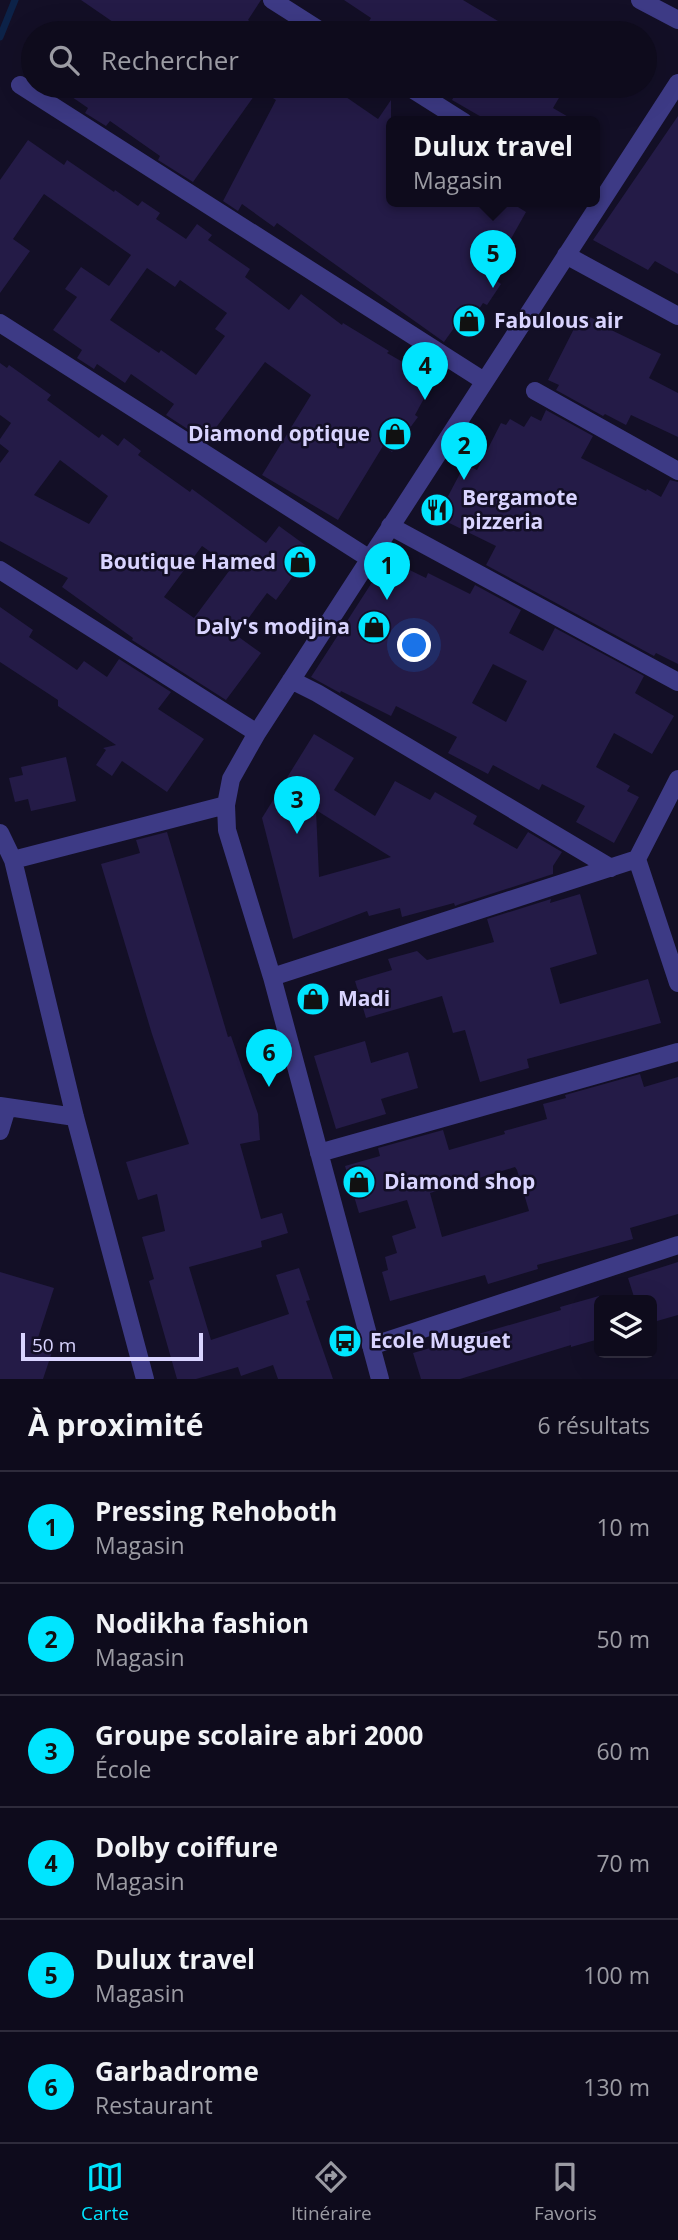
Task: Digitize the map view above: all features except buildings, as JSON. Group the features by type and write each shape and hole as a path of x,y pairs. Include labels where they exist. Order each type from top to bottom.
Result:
{"street":[{"path":"272,0 305,21"},
{"path":"640,0 678,20"},
{"path":"600,194 678,83"},
{"path":"40,98 484,381"},
{"path":"426,98 454,116"},
{"path":"380,1379 272,977 227,830 226,805 231,779 257,733 566,255 591,207"},
{"path":"566,255 678,316"},
{"path":"0,323 370,559"},
{"path":"535,391 678,471"},
{"path":"390,526 678,682"},
{"path":"0,570 257,733"},
{"path":"291,680 611,868"},
{"path":"272,977 637,859 678,779"},
{"path":"13,860 226,805"},
{"path":"0,833 13,860 75,1117 145,1379"},
{"path":"637,859 678,983"},
{"path":"319,1153 678,1052"},
{"path":"0,1131 3,1107 75,1117"},
{"path":"371,1346 678,1245"}],"waterway":[{"path":"0,37 15,0"}],"place":[{"name":"Dulux travel","path":"493,288"},
{"name":"Fabulous air","path":"469,321"},
{"name":"Dolby coiffure","path":"425,400"},
{"name":"Diamond optique","path":"395,434"},
{"name":"Nodikha fashion","path":"464,480"},
{"name":"Bergamote pizzeria","path":"437,510"},
{"name":"Boutique Hamed","path":"300,562"},
{"name":"Pressing Rehoboth","path":"387,600"},
{"name":"Daly's modjina","path":"374,627"},
{"name":"Groupe scolaire abri 2000","path":"297,834"},
{"name":"Madi","path":"313,999"},
{"name":"Garbadrome","path":"269,1087"},
{"name":"Diamond shop","path":"359,1182"},
{"name":"Ecole Muguet","path":"345,1341"}]}
